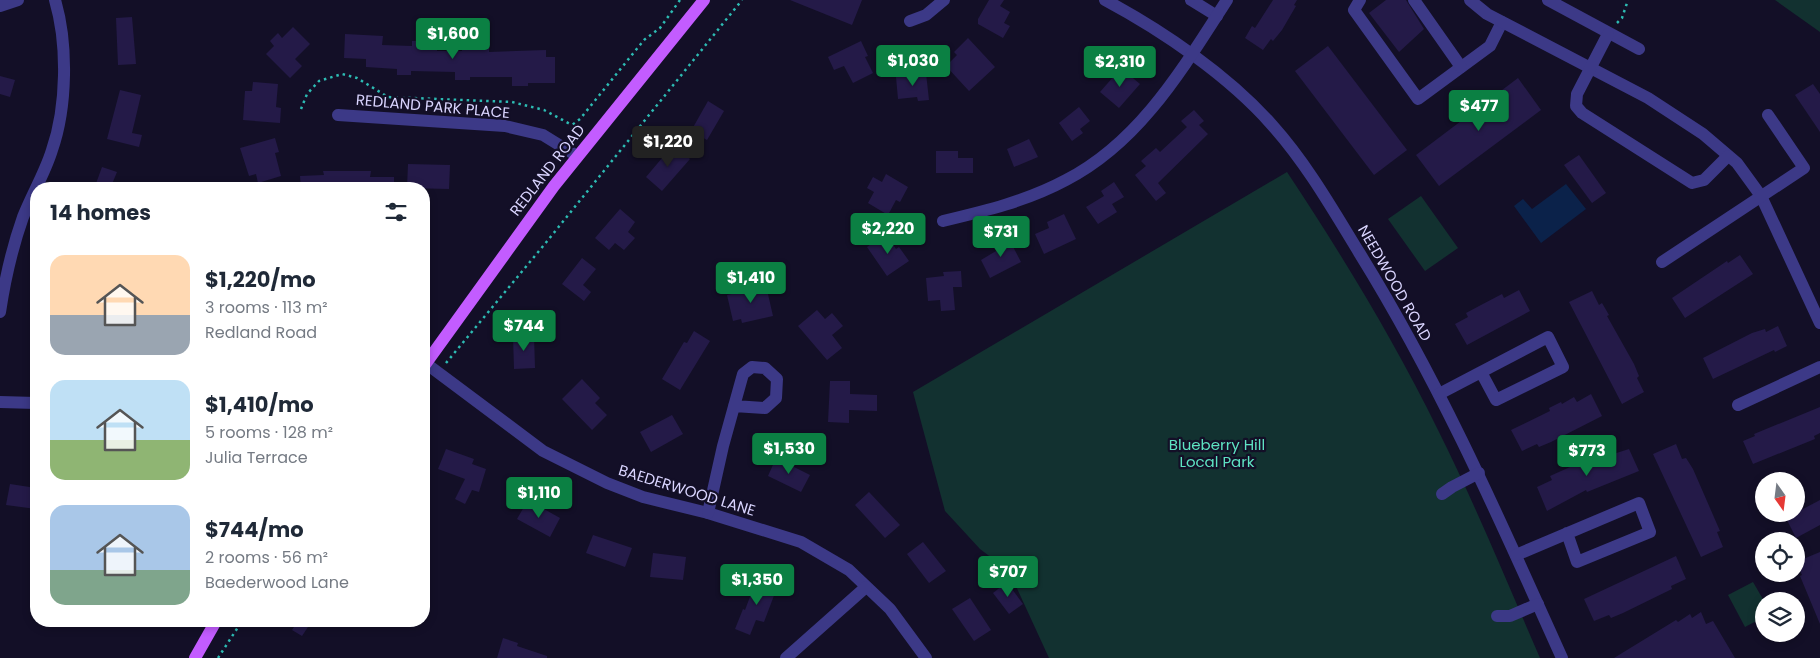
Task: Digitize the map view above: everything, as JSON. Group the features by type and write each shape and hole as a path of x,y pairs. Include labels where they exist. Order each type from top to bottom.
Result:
{"main road":[{"name":"REDLAND ROAD","path":"430,356 554,186 704,0"},
{"path":"195,658 213,627"}],"street":[{"path":"0,6 18,0"},
{"path":"38,182 52,150 62,105 63,46 60,17 55,0"},
{"path":"910,21 926,16 944,0"},
{"name":"NEEDWOOD ROAD","path":"1105,0 1142,20 1192,55 1250,102 1273,126 1317,184 1391,304 1439,394 1479,473 1562,658"},
{"path":"1191,0 1217,16"},
{"path":"943,221 998,207 1033,195 1066,180 1094,164 1138,126 1192,55 1227,0"},
{"path":"1360,0 1354,10 1418,99 1490,46 1502,22"},
{"path":"1414,0 1461,67"},
{"path":"1470,0 1487,14 1648,98 1704,134 1737,163 1761,196 1820,323"},
{"path":"1548,0 1639,50"},
{"path":"1608,34 1577,94 1576,106 1582,113 1692,183 1704,180 1728,156"},
{"name":"REDLAND PARK PLACE","path":"338,115 505,126 543,135 578,156"},
{"path":"1662,262 1804,168 1768,115"},
{"path":"0,312 6,272 30,202"},
{"path":"1439,394 1481,372 1548,337 1563,366 1496,400 1481,372"},
{"name":"BAEDERWOOD LANE","path":"430,367 543,451 607,483 643,497 708,513 801,542 849,570 890,609 926,658"},
{"path":"1738,404 1820,367"},
{"path":"0,402 30,403"},
{"path":"708,513 734,406"},
{"path":"1442,494 1479,473"},
{"path":"1516,555 1568,533 1639,503 1650,532 1577,562 1568,533"},
{"path":"786,658 866,587"},
{"path":"1497,616 1510,616 1538,604"}],"path":[{"path":"572,125 580,119 644,40 660,28 680,0"},
{"path":"430,383 742,0"},
{"path":"1608,34 1622,18 1628,0"},
{"path":"301,109 307,94 319,81 342,74 357,78 388,98 512,102 544,110 572,125"},
{"path":"565,148 572,138 572,125"},
{"path":"218,658 238,627"}],"green space":[{"path":"1775,0 1820,0 1820,32"},
{"name":"Blueberry Hill Local Park","path":"1287,172 1367,298 1404,363 1465,486 1540,658 1049,658 1009,571 980,549 945,511 913,392"},
{"path":"1421,196 1458,248 1425,271 1388,219"},
{"path":"1753,582 1759,592 1755,592 1755,622 1745,627 1728,595"}],"water":[{"path":"1566,184 1586,209 1541,243 1514,206 1523,199 1532,209"}],"building":[{"path":"790,0 862,0 852,25"},
{"path":"989,0 1004,0 1000,6 1010,12 1004,23 1010,26 1003,38 978,24 978,19"},
{"path":"1273,0 1297,0 1294,5 1296,6 1282,30 1273,41 1271,39 1263,50 1245,38 1252,26 1255,28"},
{"path":"1386,0 1406,0 1424,29 1399,52 1369,13"},
{"path":"132,17 136,64 118,65 116,18"},
{"path":"293,27 310,44 295,59 302,66 290,78 266,54 274,46 270,41 278,33 282,38"},
{"path":"345,34 383,36 382,45 412,46 412,41 428,41 428,47 437,47 437,51 462,51 462,44 489,44 489,52 546,50 546,57 555,57 555,83 528,83 528,86 512,86 512,77 470,77 470,80 455,80 455,72 411,71 411,75 397,75 397,69 366,67 366,59 344,58"},
{"path":"968,38 995,67 969,91 946,66 957,55 954,52"},
{"path":"861,41 868,56 865,57 873,73 853,83 844,66 834,70 828,57"},
{"path":"1328,46 1407,150 1374,175 1295,71"},
{"path":"1121,68 1140,84 1119,108 1100,92"},
{"path":"926,73 929,100 918,101 917,97 898,99 896,77"},
{"path":"0,76 15,80 10,97 0,94"},
{"path":"1518,78 1541,110 1439,186 1416,155"},
{"path":"253,82 278,84 276,107 281,108 280,123 243,120 245,91 252,91"},
{"path":"1813,84 1820,94 1820,132 1795,95"},
{"path":"120,90 141,95 132,133 142,135 139,147 107,139"},
{"path":"708,101 724,111 707,140 691,131"},
{"path":"1079,107 1090,121 1080,129 1083,133 1072,141 1059,123"},
{"path":"1194,110 1204,121 1199,125 1208,134 1158,183 1166,193 1156,201 1135,175 1146,166 1141,161 1156,148 1160,152 1187,127 1181,121"},
{"path":"275,138 279,152 275,153 281,176 258,182 256,174 249,176 240,148"},
{"path":"1029,139 1038,157 1014,167 1007,149"},
{"path":"673,145 690,159 662,191 646,177"},
{"path":"936,151 958,151 958,158 973,158 973,173 936,173"},
{"path":"1579,155 1606,193 1592,203 1564,165"},
{"path":"408,164 450,165 449,189 430,189 430,182 407,182"},
{"path":"102,167 117,172 113,182 97,182"},
{"path":"323,171 371,171 370,177 394,177 394,182 300,182 300,176 324,175"},
{"path":"886,174 908,187 900,202 896,200 888,215 868,203 874,192 867,188 873,177 882,182"},
{"path":"1114,182 1124,197 1112,204 1117,212 1098,224 1086,207 1104,196 1101,191"},
{"path":"620,209 635,222 628,232 635,238 624,250 615,243 609,250 595,238"},
{"path":"1064,214 1076,239 1044,254 1035,234 1049,228 1047,222"},
{"path":"886,234 896,249 899,247 909,261 887,276 867,247"},
{"path":"1008,237 1021,262 990,278 981,260 996,251 993,245"},
{"path":"1740,255 1753,274 1685,318 1672,298 1727,261 1728,263"},
{"path":"582,258 596,269 583,285 591,292 584,301 562,284"},
{"path":"961,271 962,287 953,287 955,310 941,311 940,300 928,301 926,278 944,276 943,272"},
{"path":"765,281 773,316 742,323 741,319 733,321 727,295 750,290 749,284"},
{"path":"1519,290 1530,311 1467,345 1455,324 1468,317 1466,313 1481,305 1502,294 1504,298"},
{"path":"1592,291 1599,305 1602,303 1609,315 1607,316 1634,364 1639,376 1637,378 1644,392 1622,404 1569,302"},
{"path":"817,310 825,319 832,313 843,326 832,335 842,348 827,360 798,326"},
{"path":"1778,326 1787,346 1775,352 1774,350 1713,379 1703,358 1752,333 1765,329 1766,332"},
{"path":"694,331 710,341 680,390 662,379 684,342 687,343"},
{"path":"513,336 534,336 535,368 514,369"},
{"path":"582,379 600,398 595,403 607,415 592,430 562,399"},
{"path":"830,381 850,381 850,394 877,395 877,411 849,410 849,423 828,422"},
{"path":"1591,394 1602,416 1551,442 1539,447 1537,444 1522,451 1511,430 1550,411 1549,408 1561,402 1562,404 1574,397 1577,402"},
{"path":"1820,407 1820,433 1814,436 1815,439 1753,464 1743,441 1755,436 1754,434"},
{"path":"672,415 683,434 651,452 640,432"},
{"path":"1676,444 1682,459 1686,458 1693,469 1720,531 1717,532 1723,547 1701,557 1653,454"},
{"path":"446,449 474,459 472,464 486,469 479,492 472,490 465,504 455,499 465,479 438,469"},
{"path":"1629,449 1639,471 1587,492 1586,490 1547,511 1537,487 1552,480 1550,476 1599,454 1601,458"},
{"path":"776,458 810,475 801,492 768,476"},
{"path":"10,484 30,487 30,508 6,505"},
{"path":"869,492 900,525 885,538 855,505"},
{"path":"528,500 560,518 550,537 517,519"},
{"path":"1820,500 1820,525 1805,533 1793,532 1788,522 1805,522 1805,508"},
{"path":"593,535 632,548 625,567 586,553"},
{"path":"923,542 946,571 929,583 907,554"},
{"path":"1820,552 1820,624 1802,582 1805,582 1805,558"},
{"path":"653,553 686,557 683,580 650,577"},
{"path":"1676,556 1686,579 1671,586 1672,589 1623,613 1611,618 1609,615 1594,621 1584,599"},
{"path":"757,578 778,585 764,622 756,620 750,635 735,629 743,609 745,610"},
{"path":"1007,582 1023,604 1009,614 993,593"},
{"path":"970,598 991,630 974,641 952,609"},
{"path":"1701,612 1706,624 1713,621 1735,658 1614,658 1676,620 1678,622 1690,614 1692,618"},
{"path":"294,627 308,627 302,636 292,630"},
{"path":"503,638 518,643 517,646 547,656 547,658 497,658"}]}
